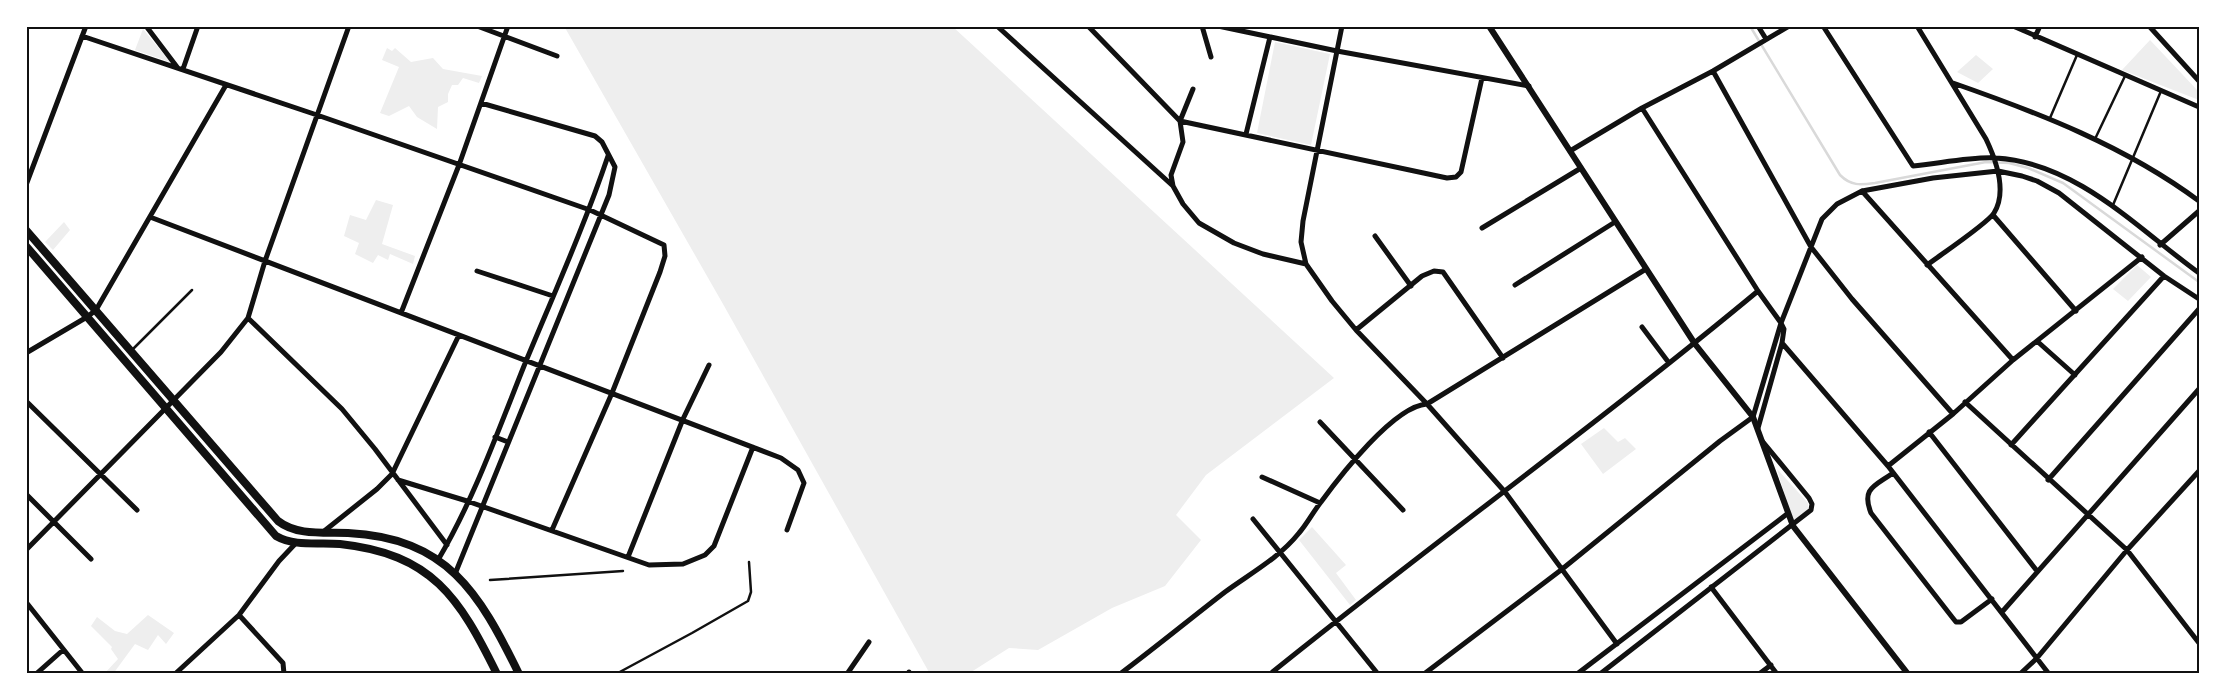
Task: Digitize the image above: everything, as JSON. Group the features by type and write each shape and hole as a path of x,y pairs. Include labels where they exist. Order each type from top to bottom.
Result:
{"main road":[{"path":"26,230 278,521 300,531 391,538 408,543 438,560 455,574 486,611 518,674"},
{"path":"26,246 279,538 296,543 346,545 382,552 411,564 428,574 458,604 498,674"}],"street":[{"path":"26,185 86,26"},
{"path":"146,26 180,68"},
{"path":"180,68 198,26"},
{"path":"26,550 167,408 232,340 248,318 265,261 349,26"},
{"path":"477,26 557,56"},
{"path":"401,313 459,165 508,26"},
{"path":"997,26 1173,186 1189,212 1199,222 1214,232 1262,254 1306,264"},
{"path":"1088,26 1180,121 1448,178 1455,178 1462,172 1482,78"},
{"path":"1202,26 1211,57"},
{"path":"1218,26 1337,51 1529,86"},
{"path":"1342,26 1301,233 1302,253 1306,264 1332,301 1356,330 1427,404 1505,492 1617,644"},
{"path":"1489,26 1695,344 1753,417 1792,526 1908,674"},
{"path":"1758,26 1766,39"},
{"path":"1570,151 1642,108 1713,72 1789,26"},
{"path":"1823,26 1913,166 1995,157 2033,162 2045,166 2072,180 2112,207 2199,273"},
{"path":"1917,26 1986,139 1995,157 1998,170 1999,202 1993,215 1927,265"},
{"path":"2013,26 2199,107"},
{"path":"2035,37 2040,26"},
{"path":"2149,26 2199,80"},
{"path":"82,36 590,210 664,245 665,256 660,272 612,393 552,530"},
{"path":"1246,134 1270,36"},
{"path":"1713,72 1811,247 1852,299 1953,414"},
{"path":"1952,82 2096,139 2155,170 2199,201"},
{"path":"26,353 87,318 96,310 226,85"},
{"path":"1173,186 1171,175 1182,142 1180,121 1193,89"},
{"path":"455,574 601,215 616,171 602,142 592,134 481,103"},
{"path":"1642,108 1758,292 1781,322 1784,330 1758,428"},
{"path":"438,560 457,527 590,210 608,156"},
{"path":"1482,228 1581,168"},
{"path":"1424,674 1561,570 1720,441 1753,417 1781,322 1822,219 1837,204 1862,192 1934,178 1998,170 2037,181 2059,193 2164,276 2199,299"},
{"path":"1862,192 2013,360"},
{"path":"2160,245 2199,211"},
{"path":"1993,215 2076,311"},
{"path":"150,217 789,461 798,470 804,483 787,530"},
{"path":"1516,285 1615,222"},
{"path":"1376,236 1411,286"},
{"path":"1888,466 1953,414 2013,360 2142,258"},
{"path":"1122,673 1226,591 1281,553 1300,533 1320,503 1355,459 1403,414 1414,406 1427,404 1646,269"},
{"path":"477,271 553,296"},
{"path":"1356,330 1426,274 1434,271 1443,272 1469,306 1503,358"},
{"path":"2011,445 2164,276"},
{"path":"1270,674 1695,344 1758,292"},
{"path":"2048,480 2199,309"},
{"path":"248,318 342,409 447,545"},
{"path":"1642,327 1669,364"},
{"path":"323,532 377,489 392,474 460,335"},
{"path":"2038,342 2075,376"},
{"path":"1782,343 1888,466 2049,674"},
{"path":"628,557 683,419 709,365"},
{"path":"2002,612 2037,570 2199,389"},
{"path":"26,401 137,510"},
{"path":"1965,402 2048,480 2127,550 2199,643"},
{"path":"1320,422 1403,510"},
{"path":"1929,432 2037,570"},
{"path":"495,436 508,442"},
{"path":"1600,674 1808,514 1812,507 1809,498 1763,442"},
{"path":"398,480 467,501 650,565 682,564 705,556 716,543 753,447"},
{"path":"2020,674 2037,658 2127,550 2199,471"},
{"path":"1893,473 1868,492 1866,500 1871,513 1952,618 1956,622 1961,622 1992,599"},
{"path":"1262,477 1320,503"},
{"path":"26,494 91,559"},
{"path":"1578,674 1787,514"},
{"path":"1254,519 1378,674"},
{"path":"175,674 239,615 279,561 296,543"},
{"path":"1711,587 1777,674"},
{"path":"26,602 83,674"},
{"path":"239,615 283,663 284,674"},
{"path":"846,674 869,642"},
{"path":"36,674 63,650"},
{"path":"1759,674 1771,665"}],"lane":[{"path":"2050,120 2077,55"},
{"path":"2096,139 2125,76"},
{"path":"2112,207 2161,91"},
{"path":"131,351 192,290"},
{"path":"616,674 748,601 751,588 749,562"},
{"path":"490,580 623,571"}],"shaded area":[{"path":"564,26 952,26 1334,378 1206,475 1176,515 1201,540 1165,586 1112,608 1038,650 1009,648 968,674 930,674 723,304"},
{"path":"143,29 170,62 135,50"},
{"path":"2150,40 2199,92 2199,100 2122,70"},
{"path":"1275,42 1330,54 1311,145 1257,133"},
{"path":"387,48 392,51 395,48 411,62 433,58 443,69 482,76 479,83 463,78 458,85 452,85 448,94 448,102 438,107 437,129 417,117 409,106 389,116 380,113 399,67 382,60"},
{"path":"1976,55 1993,69 1978,83 1957,72"},
{"path":"376,200 393,205 382,244 415,256 413,264 390,254 388,260 378,255 373,263 355,254 359,243 344,236 350,215 366,220"},
{"path":"64,222 70,230 53,250 45,242"},
{"path":"2137,265 2151,277 2128,301 2113,289"},
{"path":"1604,428 1618,442 1625,438 1636,449 1603,474 1581,444"},
{"path":"1777,469 1808,503 1808,509 1793,523"},
{"path":"1312,527 1346,565 1336,573 1356,600 1350,605 1299,540"},
{"path":"148,615 174,633 166,644 158,635 148,650 135,644 113,674 104,674 118,659 111,649 112,647 91,626 97,617 115,631 127,634"}],"waterway":[{"path":"1750,26 1840,175 1848,181 1860,184 1875,183 1986,162 2009,163 2028,168 2063,183 2199,282"}]}
